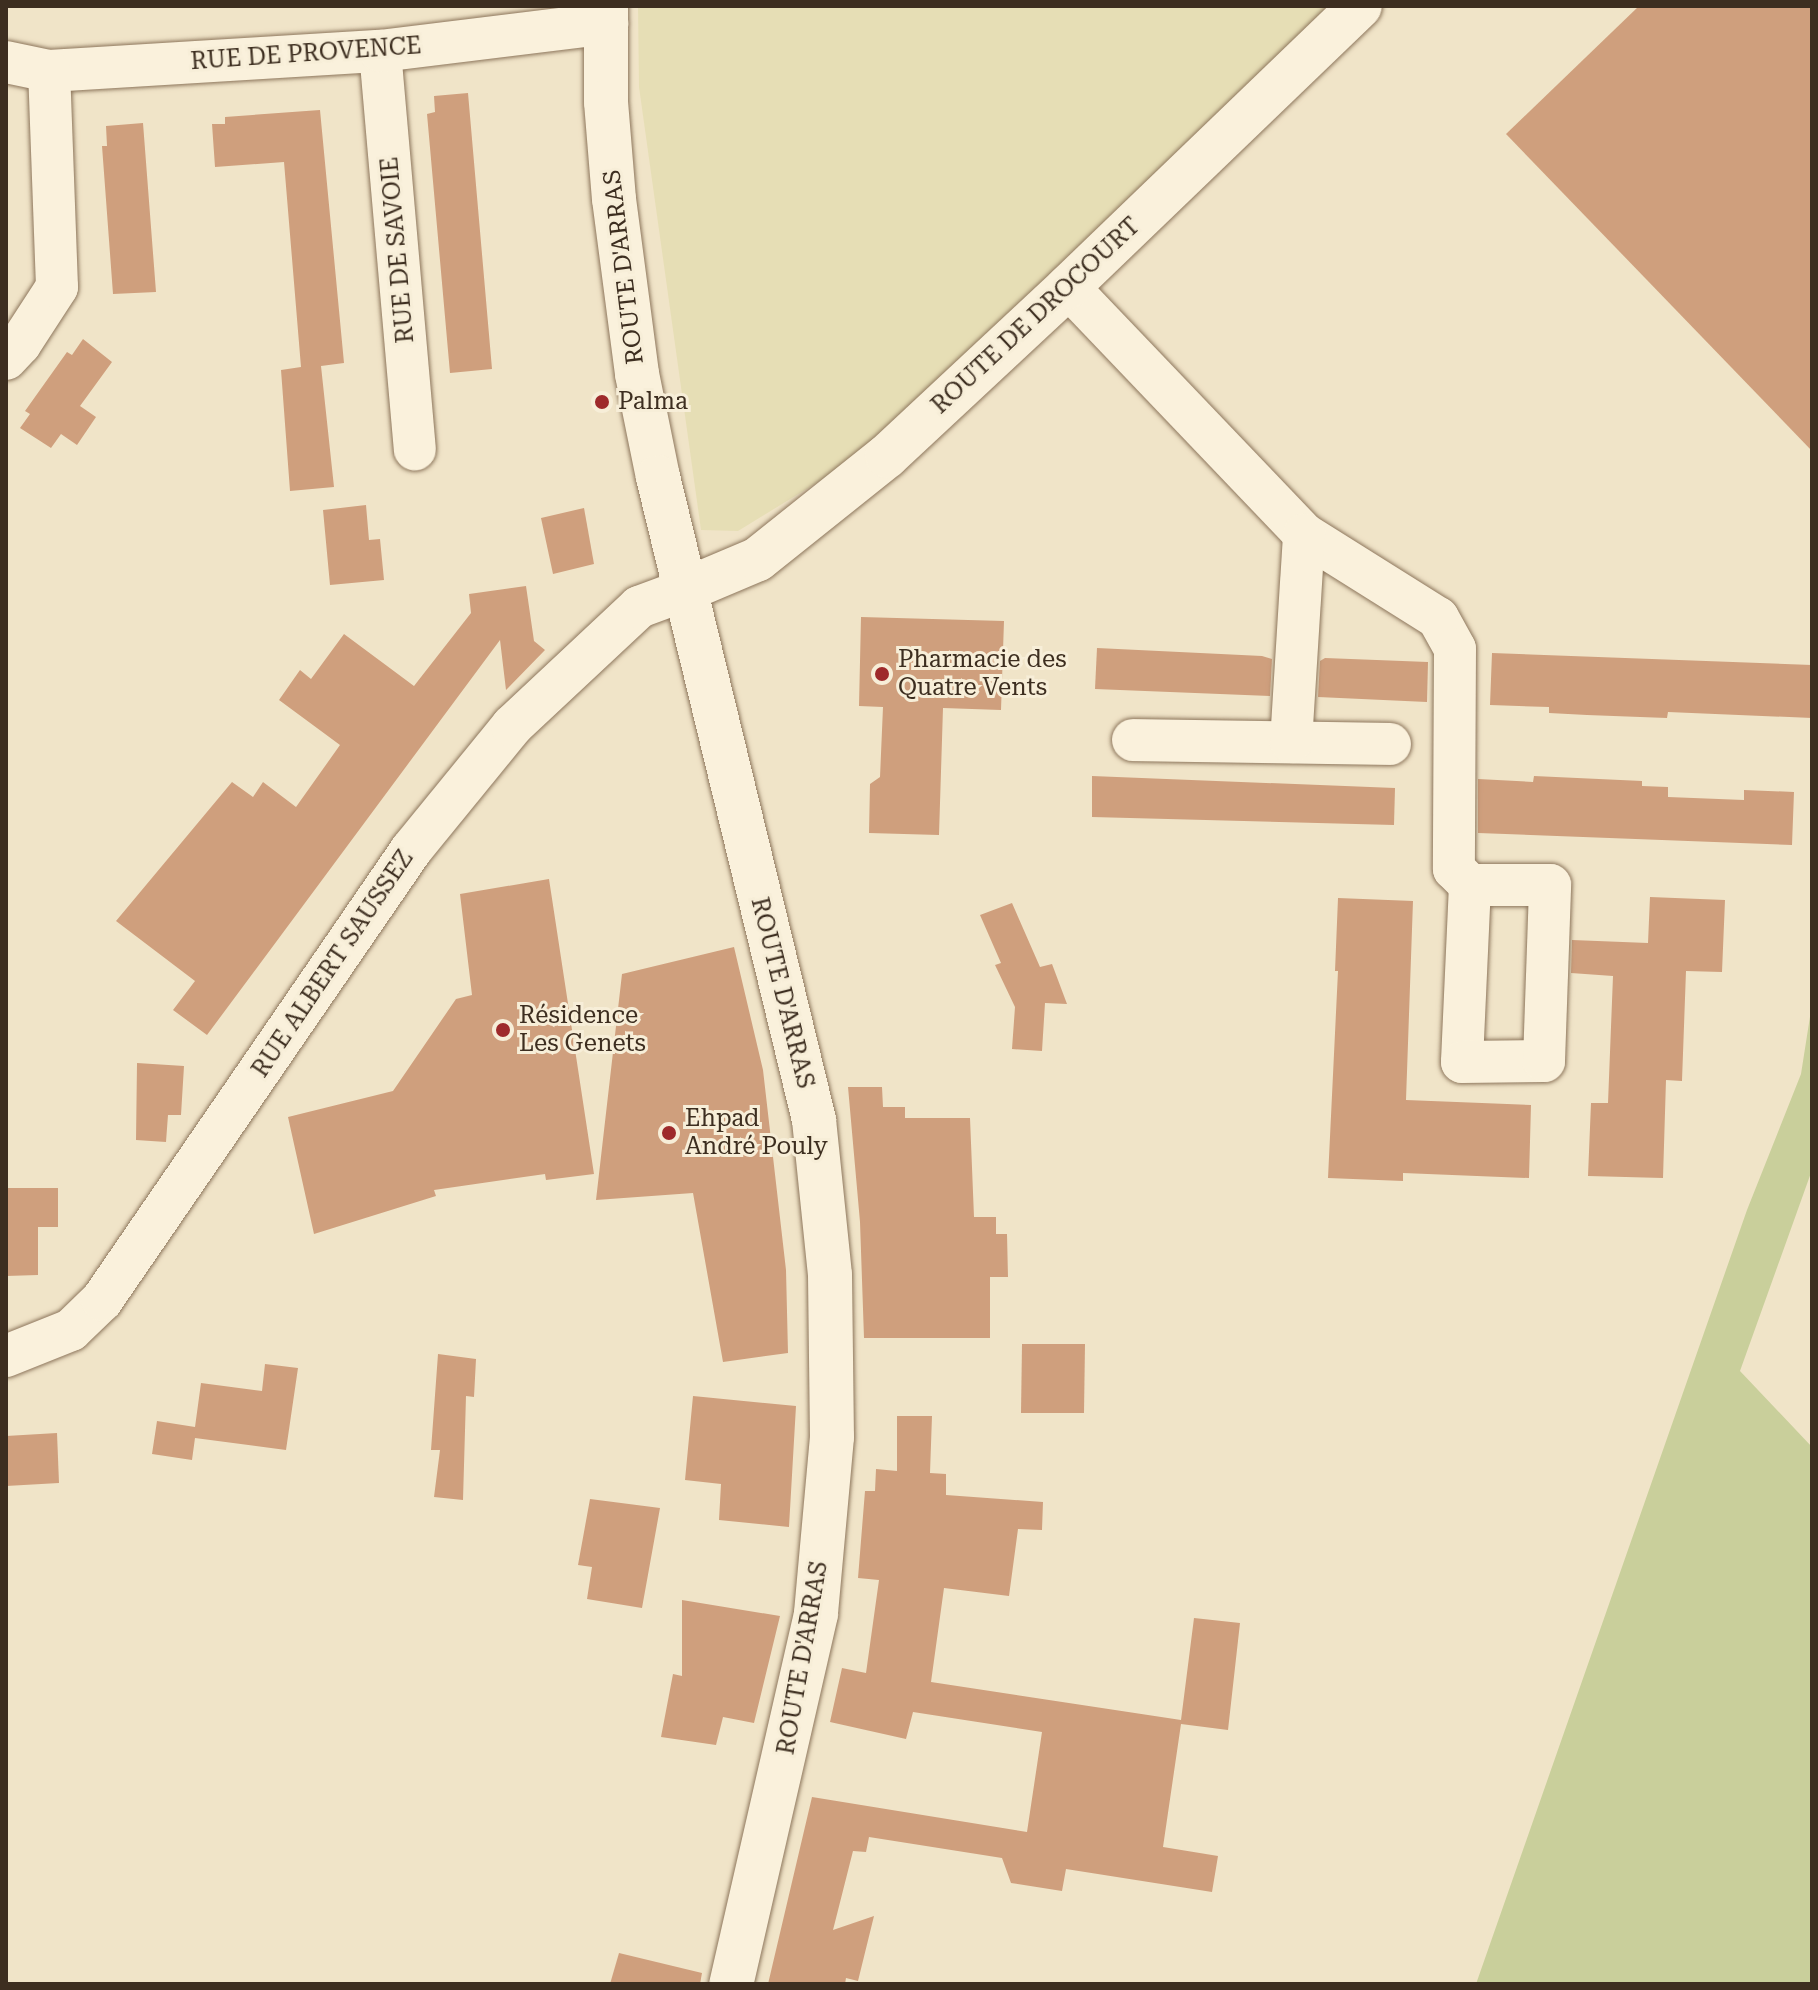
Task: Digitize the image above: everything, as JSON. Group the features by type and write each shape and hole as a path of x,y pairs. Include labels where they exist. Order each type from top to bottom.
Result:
{"main road":[{"name":"ROUTE DE DROCOURT","path":"685,590 758,559 887,456 1360,6"},
{"name":"ROUTE D'ARRAS","path":"606,14 606,102 623,287 637,374 685,590 814,1120 830,1275 832,1437 816,1614 731,1984"}],"street":[{"name":"RUE DE PROVENCE","path":"6,62 49,71 380,51 606,14"},
{"name":"RUE DE SAVOIE","path":"380,51 415,449"},
{"path":"6,359 20,344 57,287 49,71"},
{"path":"1068,287 1304,534 1438,618 1455,649 1454,869 1470,885"},
{"path":"1291,742 1304,534"},
{"name":"RUE ALBERT SAUSSEZ","path":"6,1356 71,1330 102,1300 411,850 512,726 639,607 685,590"},
{"path":"1133,740 1390,744"}],"shaded area":[{"path":"638,6 1336,6 849,463 738,531 701,530 639,87"}],"green space":[{"path":"1812,1004 1812,1170 1740,1371 1812,1447 1812,1984 1476,1984 1747,1210 1801,1074"}],"building":[{"path":"1639,6 1812,6 1812,451 1506,134"},
{"path":"468,93 492,369 450,373 427,114 435,112 434,96"},
{"path":"320,110 344,363 321,366 334,487 290,491 281,370 301,367 284,162 215,167 212,124 225,124 225,117"},
{"path":"143,123 156,292 113,294 102,146 107,146 106,126"},
{"path":"83,339 112,362 80,406 96,417 77,445 61,434 51,448 20,428 30,414 25,411 67,352 72,355"},
{"path":"366,505 369,540 380,539 384,580 330,585 323,510"},
{"path":"584,508 594,564 553,574 541,518"},
{"path":"526,586 534,641 545,650 506,690 500,640 207,1035 173,1010 195,981 116,921 232,782 253,797 263,782 296,807 340,745 279,700 300,670 311,679 344,634 414,686 471,613 469,594"},
{"path":"861,617 1004,621 1001,710 943,708 939,835 869,833 870,784 880,777 883,707 859,706"},
{"path":"1097,648 1262,656 1272,659 1270,696 1095,689"},
{"path":"1492,653 1812,665 1812,718 1668,712 1667,718 1587,715 1549,713 1549,707 1490,705"},
{"path":"1325,658 1428,662 1427,702 1318,697 1320,661"},
{"path":"1092,776 1395,788 1394,825 1092,817"},
{"path":"1534,776 1642,781 1642,786 1668,787 1668,797 1744,800 1744,790 1794,792 1792,845 1478,833 1478,779 1533,782"},
{"name":"Résidence Les Genets","path":"549,879 594,1174 546,1180 545,1174 434,1190 436,1196 314,1234 288,1117 393,1091 456,999 472,995 460,894"},
{"path":"1650,897 1725,900 1722,972 1686,971 1682,1081 1666,1080 1663,1178 1588,1176 1591,1103 1608,1103 1613,976 1571,973 1572,940 1648,943"},
{"path":"1338,898 1413,901 1406,1100 1531,1105 1529,1178 1403,1173 1403,1181 1328,1178 1338,971 1335,971"},
{"path":"1012,903 1040,967 1052,964 1067,1004 1045,1003 1042,1051 1012,1049 1015,1007 995,965 1001,963 980,915"},
{"name":"Ehpad André Pouly","path":"734,947 763,1070 786,1270 788,1353 723,1362 693,1193 596,1200 622,974"},
{"path":"137,1063 184,1066 181,1115 168,1115 166,1142 136,1140"},
{"path":"848,1087 882,1087 883,1107 905,1107 905,1118 970,1118 974,1217 996,1217 996,1234 1007,1234 1008,1277 990,1277 990,1338 864,1338 860,1222"},
{"path":"6,1188 58,1188 58,1227 38,1227 38,1275 6,1276"},
{"path":"1022,1344 1085,1344 1084,1413 1021,1413"},
{"path":"438,1354 476,1359 474,1397 466,1396 463,1500 434,1497 440,1450 431,1450"},
{"path":"265,1364 298,1368 286,1450 195,1438 192,1460 152,1454 157,1421 195,1427 201,1383 262,1391"},
{"path":"693,1396 796,1406 789,1527 719,1520 721,1484 685,1480"},
{"path":"897,1416 932,1416 930,1473 946,1474 946,1495 1043,1502 1042,1530 1018,1529 1009,1596 944,1588 931,1682 1181,1720 1194,1618 1240,1623 1228,1730 1181,1724 1163,1847 1218,1856 1212,1892 1066,1869 1062,1891 1011,1883 1002,1858 869,1837 866,1852 853,1851 833,1930 874,1916 858,1981 846,1978 845,1984 768,1984 812,1797 1027,1832 1042,1732 913,1712 906,1739 830,1722 842,1668 866,1673 879,1580 858,1578 865,1491 875,1491 876,1469 897,1471"},
{"path":"57,1433 59,1483 6,1486 6,1436"},
{"path":"590,1499 660,1508 642,1608 587,1599 592,1567 578,1565"},
{"path":"682,1600 780,1616 754,1723 723,1717 716,1745 661,1737 673,1674 682,1676"},
{"path":"619,1953 702,1973 700,1984 610,1984"}],"place":[{"name":"Palma","path":"602,402"},
{"name":"Pharmacie des Quatre Vents","path":"882,674"},
{"name":"Résidence Les Genets","path":"503,1030"},
{"name":"Ehpad André Pouly","path":"669,1133"}]}
